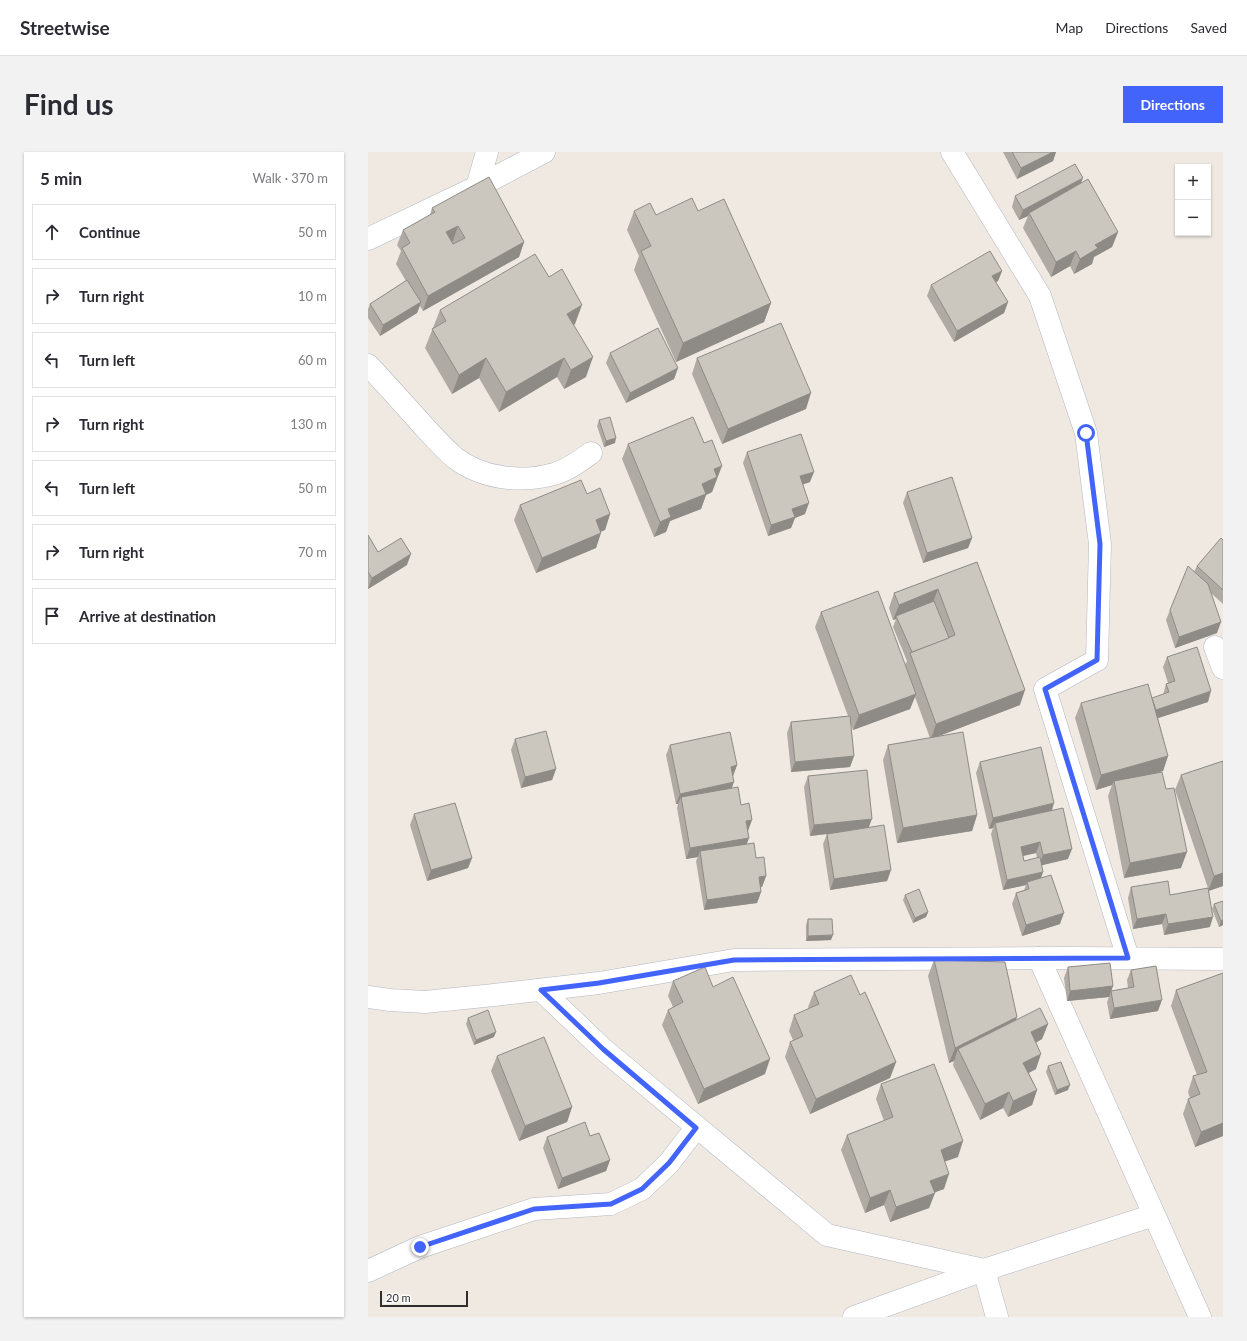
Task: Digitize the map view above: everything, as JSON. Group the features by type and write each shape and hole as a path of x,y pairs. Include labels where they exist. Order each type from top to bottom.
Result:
{"street":[{"path":"477,187 487,152"},
{"path":"368,239 477,187 544,152"},
{"path":"952,152 1040,296 1086,433 1100,544 1097,660 1045,689 1128,958"},
{"path":"368,365 440,445 456,458 474,469 494,476 514,479 535,478 555,474 574,465 591,453"},
{"path":"1215,647 1223,668"},
{"path":"1039,958 1200,1317"},
{"path":"368,997 425,1002 599,983 734,960 1039,958 1223,959"},
{"path":"541,990 603,1049 696,1128 827,1235 984,1270"},
{"path":"368,1271 420,1247 534,1209 611,1204 642,1189 669,1163 696,1128"},
{"path":"854,1317 984,1270 1154,1215"},
{"path":"984,1270 997,1317"}],"building":[{"path":"1012,152 1053,152 1021,168"},
{"path":"1075,164 1083,178 1023,210 1015,196"},
{"path":"489,177 524,242 428,296 402,248 410,243 403,230 435,212 432,208","holes":["458,226 465,238 453,244 446,232"]},
{"path":"1088,179 1118,232 1095,245 1098,248 1080,259 1076,251 1056,262 1029,213"},
{"path":"692,198 698,211 724,199 771,303 683,343 641,251 651,246 634,211 650,203 656,215"},
{"path":"990,251 1002,271 992,276 1008,302 957,331 931,285"},
{"path":"535,254 549,277 562,269 582,305 567,314 593,357 571,370 564,358 506,392 486,358 459,375 432,329 446,321 440,310"},
{"path":"407,280 421,302 383,325 370,304"},
{"path":"781,323 811,393 728,429 697,358"},
{"path":"658,328 678,368 630,393 610,353"},
{"path":"610,417 616,438 606,441 599,420"},
{"path":"693,417 704,443 712,440 722,466 714,469 717,477 702,484 706,494 668,509 671,517 660,522 628,444"},
{"path":"801,434 814,472 800,476 809,503 792,509 795,517 771,525 747,452"},
{"path":"952,477 972,538 927,553 907,492"},
{"path":"581,480 587,494 600,488 610,514 596,520 601,533 542,558 520,505"},
{"path":"368,535 378,552 401,538 411,554 372,578 368,572"},
{"path":"1221,538 1223,540 1223,590 1197,566"},
{"path":"977,562 1025,690 936,724 910,653 955,635 938,589 899,605 894,593"},
{"path":"1188,566 1208,584 1221,622 1179,637 1170,610"},
{"path":"878,591 916,694 859,715 821,612"},
{"path":"934,601 949,638 912,652 896,616"},
{"path":"1197,647 1211,691 1156,710 1152,698 1169,692 1166,684 1175,681 1167,657"},
{"path":"1148,684 1168,756 1101,775 1081,703"},
{"path":"850,716 854,756 795,762 791,722"},
{"path":"546,731 556,769 525,777 515,739"},
{"path":"730,732 737,765 731,767 734,782 680,794 670,745"},
{"path":"963,732 977,815 903,828 888,745"},
{"path":"1041,747 1054,803 993,818 980,762"},
{"path":"1223,761 1223,873 1214,876 1181,775"},
{"path":"867,770 872,819 814,825 808,776"},
{"path":"1162,772 1166,789 1174,788 1187,852 1130,863 1114,781"},
{"path":"738,787 741,805 749,803 752,820 746,821 749,838 690,848 681,797"},
{"path":"455,803 472,858 431,870 414,814"},
{"path":"1063,808 1072,849 1043,855 1040,842 1021,847 1024,861 1040,857 1043,872 1007,880 995,823"},
{"path":"884,825 891,870 834,879 827,834"},
{"path":"754,843 756,858 764,857 766,876 759,877 761,892 707,900 700,851"},
{"path":"1051,875 1064,913 1026,925 1016,893 1029,889 1027,882"},
{"path":"1168,881 1170,895 1208,888 1213,917 1168,924 1166,914 1137,919 1131,887"},
{"path":"919,889 928,912 915,918 905,895"},
{"path":"1223,901 1223,920 1221,921 1214,904"},
{"path":"808,919 832,919 833,935 808,936"},
{"path":"934,960 1005,962 1017,1017 955,1048"},
{"path":"1110,963 1113,986 1070,991 1068,967"},
{"path":"1156,966 1162,1000 1114,1008 1111,991 1134,987 1131,970"},
{"path":"705,967 713,987 733,977 770,1059 704,1089 668,1010 683,1002 673,981"},
{"path":"1223,973 1223,1123 1201,1132 1188,1099 1200,1094 1193,1076 1207,1072 1176,990"},
{"path":"851,975 860,995 865,992 896,1062 816,1099 790,1042 803,1036 794,1015 819,1004 814,992"},
{"path":"1040,1008 1048,1024 1031,1032 1041,1054 1023,1063 1037,1090 1013,1101 1009,1092 985,1104 958,1049"},
{"path":"488,1010 496,1032 476,1040 468,1018"},
{"path":"544,1037 572,1107 525,1126 497,1056"},
{"path":"1061,1062 1070,1085 1057,1090 1048,1066"},
{"path":"934,1064 963,1141 941,1150 949,1174 930,1181 935,1193 896,1207 890,1190 870,1198 847,1135 893,1117 881,1084"},
{"path":"585,1122 590,1136 599,1133 610,1160 562,1178 547,1137"}],"route":[{"path":"420,1247 534,1209 561,1206 611,1204 642,1189 669,1163 696,1128 603,1049 541,990 599,983 734,960 1128,958 1045,689 1097,660 1100,544 1086,433"}]}
